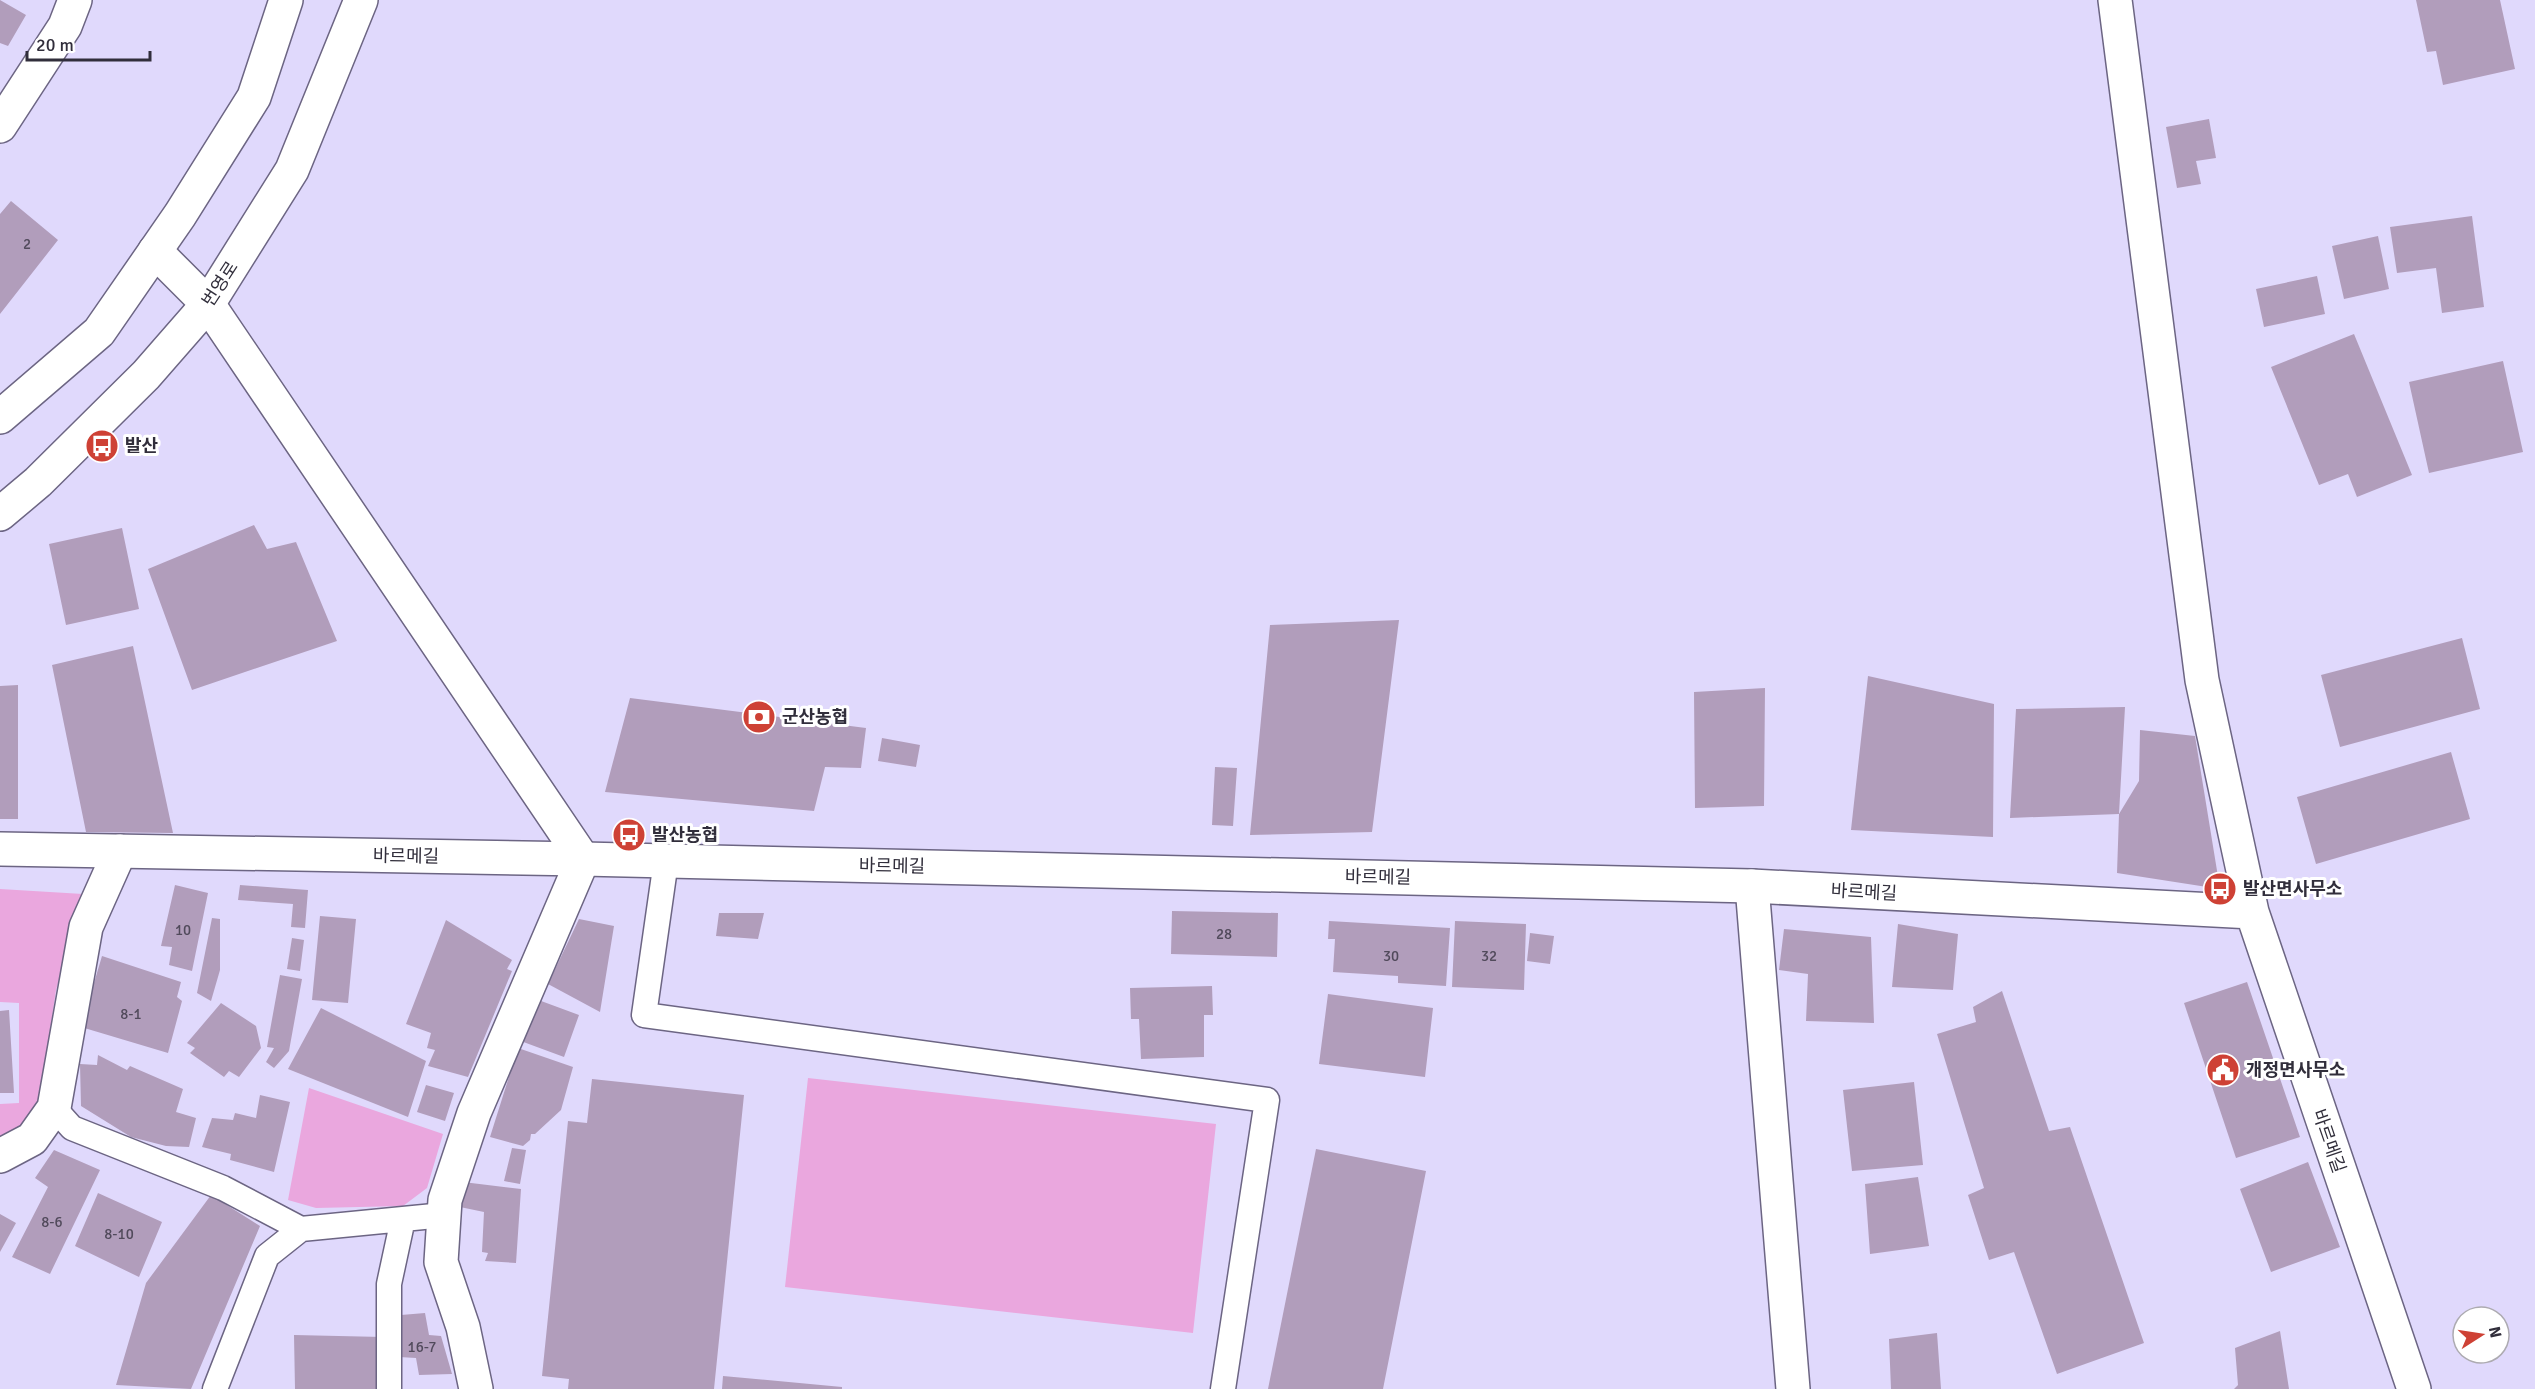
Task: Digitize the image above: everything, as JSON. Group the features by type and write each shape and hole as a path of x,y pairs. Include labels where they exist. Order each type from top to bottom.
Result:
{"street":[{"path":"0,126 65,26 75,0"},
{"path":"0,417 99,332 155,251 254,98 286,0"},
{"name":"번영로","path":"0,514 38,482 146,375 208,304 292,170 361,0"},
{"path":"2115,0 2202,680 2252,912"},
{"path":"155,251 208,304 583,859 474,1113 445,1200 441,1262 463,1327 476,1389"},
{"name":"바르메길","path":"0,849 583,859 1752,886 2252,912 2414,1389"},
{"path":"0,1156 32,1139 54,1108 86,927 120,851"},
{"path":"1752,886 1793,1389"}],"lane":[{"path":"666,861 644,1015 1268,1100 1223,1389"},
{"path":"54,1108 72,1128 223,1188 301,1228 444,1215"},
{"path":"388,1389 389,1284 403,1219"},
{"path":"214,1389 267,1256 301,1228"}],"shaded area":[{"path":"0,889 83,894 56,990 38,1112 9,1140 0,1137 0,1104 19,1103 19,1003 0,1002"},
{"path":"808,1078 1216,1124 1193,1333 785,1287"},
{"path":"309,1088 443,1134 427,1188 403,1206 316,1208 288,1200"}],"building":[{"path":"0,0 26,15 8,46 0,43"},
{"path":"2416,0 2500,0 2515,69 2443,85 2436,51 2427,52"},
{"path":"2209,119 2216,158 2196,161 2201,184 2177,188 2166,127"},
{"path":"11,201 58,240 0,314 0,214"},
{"path":"2472,216 2484,307 2442,313 2436,268 2397,273 2390,227"},
{"path":"2378,236 2389,289 2344,299 2332,246"},
{"path":"2317,276 2325,314 2264,327 2256,289"},
{"path":"2354,334 2412,475 2357,497 2348,474 2319,485 2271,367"},
{"path":"2503,361 2523,452 2429,473 2409,382"},
{"path":"254,525 267,549 296,542 337,641 192,690 148,569"},
{"path":"122,528 139,609 66,625 49,544"},
{"path":"1399,620 1372,832 1250,835 1270,625"},
{"path":"2462,638 2480,709 2340,747 2321,675"},
{"path":"133,646 173,833 86,832 52,665"},
{"path":"1868,676 1994,704 1993,837 1851,830"},
{"path":"18,685 18,819 0,819 0,686"},
{"path":"1765,688 1764,806 1695,808 1694,692"},
{"path":"630,698 866,728 861,768 825,767 814,811 605,792"},
{"path":"2125,707 2119,814 2010,818 2016,709"},
{"path":"2140,730 2195,736 2220,889 2117,873 2119,814 2139,781"},
{"path":"882,738 920,745 916,767 878,761"},
{"path":"2451,752 2470,819 2316,864 2297,797"},
{"path":"1215,767 1237,768 1233,826 1212,825"},
{"path":"175,885 208,893 192,971 169,965 172,947 161,946"},
{"path":"240,885 308,890 305,928 291,927 293,904 238,900"},
{"path":"1172,911 1278,913 1277,957 1171,954"},
{"path":"719,913 764,913 758,939 716,936"},
{"path":"320,916 356,919 348,1003 312,1000"},
{"path":"212,918 220,919 220,970 211,1001 197,993"},
{"path":"579,919 614,926 600,1012 548,984"},
{"path":"446,920 512,960 507,969 512,971 468,1077 428,1066 435,1050 427,1048 431,1033 406,1024"},
{"path":"1329,921 1450,928 1446,986 1398,983 1398,976 1333,972 1335,939 1328,939"},
{"path":"1455,921 1526,924 1524,990 1452,987"},
{"path":"1898,924 1958,934 1953,990 1892,987"},
{"path":"1784,929 1871,937 1874,1023 1806,1021 1808,974 1779,970"},
{"path":"1530,933 1554,936 1550,964 1527,961"},
{"path":"292,938 304,940 300,971 287,969"},
{"path":"102,956 181,982 177,997 182,1001 168,1053 81,1027"},
{"path":"280,975 302,979 289,1051 274,1068 266,1062 274,1048 267,1047"},
{"path":"2247,982 2300,1137 2236,1158 2184,1003"},
{"path":"1212,986 1213,1015 1204,1015 1204,1057 1141,1059 1139,1019 1131,1019 1130,988"},
{"path":"2002,991 2049,1131 2070,1127 2144,1343 2057,1374 2014,1252 1989,1260 1968,1195 1984,1188 1937,1034 1976,1022 1973,1007"},
{"path":"1328,994 1433,1008 1425,1077 1319,1064"},
{"path":"533,998 579,1015 564,1057 518,1040"},
{"path":"221,1003 256,1026 261,1048 239,1077 229,1071 224,1077 190,1053 195,1048 187,1043"},
{"path":"321,1008 426,1061 408,1117 288,1069"},
{"path":"9,1010 14,1093 0,1093 0,1011"},
{"path":"518,1048 573,1067 561,1110 535,1134 531,1134 530,1140 523,1146 490,1137"},
{"path":"98,1055 127,1070 130,1066 183,1089 176,1112 196,1118 189,1147 166,1146 131,1137 81,1106 80,1064 97,1065"},
{"path":"592,1079 744,1095 714,1389 568,1389 569,1379 542,1376 568,1121 587,1123"},
{"path":"1914,1082 1923,1165 1852,1171 1843,1090"},
{"path":"426,1085 454,1093 445,1121 417,1112"},
{"path":"260,1095 290,1102 274,1172 230,1160 231,1154 202,1147 212,1118 233,1120 235,1113 256,1118"},
{"path":"512,1148 526,1150 520,1184 504,1181"},
{"path":"1316,1149 1426,1171 1383,1389 1268,1389"},
{"path":"54,1150 100,1170 50,1274 12,1257 48,1187 35,1178"},
{"path":"2308,1162 2340,1247 2271,1272 2240,1189"},
{"path":"1918,1177 1929,1246 1870,1254 1865,1184"},
{"path":"463,1182 521,1189 516,1263 485,1261 488,1253 482,1252 484,1212 460,1207"},
{"path":"98,1193 162,1222 139,1277 75,1246"},
{"path":"211,1195 260,1226 191,1389 116,1385 146,1283"},
{"path":"0,1214 16,1223 0,1252"},
{"path":"425,1313 429,1335 441,1336 452,1374 419,1375 416,1358 399,1357 401,1315"},
{"path":"2280,1331 2289,1389 2234,1389 2238,1385 2235,1348"},
{"path":"1937,1333 1941,1389 1891,1389 1889,1339"},
{"path":"294,1335 383,1337 379,1389 295,1389"},
{"path":"723,1376 842,1387 842,1389 722,1389"}],"place":[{"name":"발산","path":"102,446"},
{"name":"군산농협","path":"759,717"},
{"name":"발산농협","path":"629,835"},
{"name":"발산면사무소","path":"2220,889"},
{"name":"개정면사무소","path":"2223,1070"}]}
